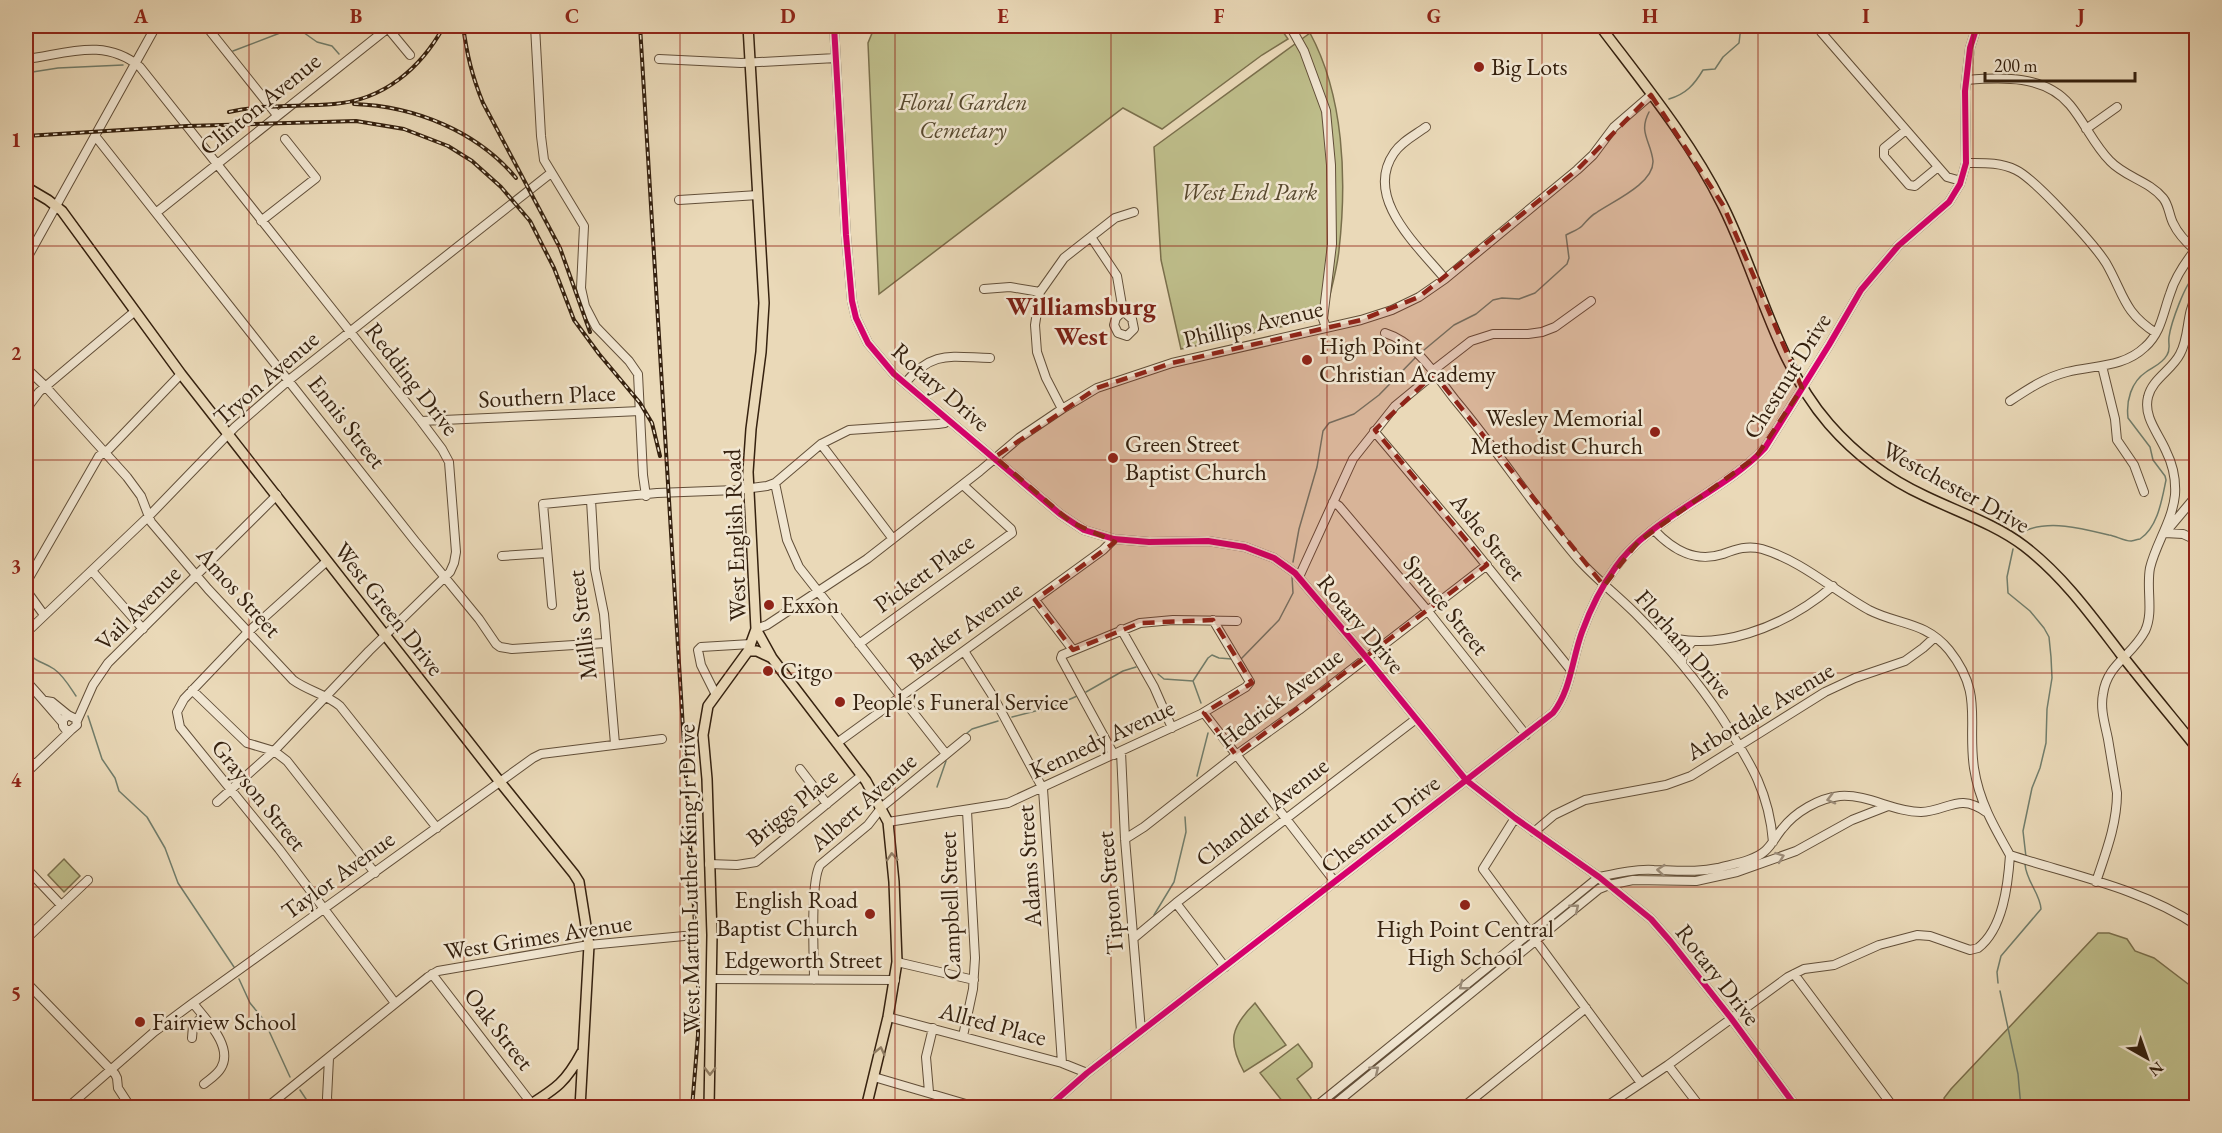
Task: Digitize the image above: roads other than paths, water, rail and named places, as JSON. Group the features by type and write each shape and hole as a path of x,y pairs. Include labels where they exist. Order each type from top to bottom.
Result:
{"main road":[{"name":"West English Road","path":"748,26 764,303 748,488 756,629 772,658 862,775 882,807 888,822 894,882 897,962 888,1017 866,1107"},
{"name":"Westchester Drive","path":"1600,26 1700,164 1723,205 1783,351 1809,399 1855,452 1884,473 1922,495 1997,529 2022,544 2043,562 2075,595 2196,747"},
{"name":"West Green Drive","path":"26,187 57,207 181,374 579,882 589,945 580,1107"},
{"name":"West Martin Luther King Jr Drive","path":"709,1107 710,864 703,735 708,706 749,648 756,629"},
{"path":"749,648 772,658"},
{"path":"531,1106 571,1074 583,1050"},
{"path":"562,1083 572,1083 582,1092"}],"street":[{"path":"26,261 156,26"},
{"path":"206,26 277,115"},
{"path":"535,26 544,160 584,226 581,288 585,306 596,327 629,361 638,374 646,496"},
{"name":"Rotary Drive","path":"834,26 846,235 854,312 862,334 874,352 905,383 948,420 1071,522 1084,530 1114,539 1230,543 1274,558 1299,577 1466,780 1534,832 1599,877 1650,919 1731,1018 1797,1107"},
{"path":"1290,26 1304,51 1326,111 1331,165 1332,244 1323,320 1326,327"},
{"name":"Chestnut Drive","path":"1047,1107 1087,1073 1553,713 1567,688 1570,669 1582,632 1604,586 1625,555 1654,530 1756,457 1772,439 1871,276 1898,246 1949,202 1961,181 1966,163 1965,91 1970,48 1977,26"},
{"path":"387,27 410,55"},
{"name":"Clinton Avenue","path":"157,212 387,27"},
{"path":"1821,32 1947,177 1961,181"},
{"path":"26,59 84,48 103,49 135,63"},
{"path":"659,59 750,62 836,58"},
{"name":"Redding Drive","path":"135,63 421,422 446,455 451,469 456,558 445,578 386,635 274,751 217,802"},
{"path":"1967,80 1993,77 2027,81 2039,84 2058,95 2069,104 2113,164 2162,196 2175,227 2196,251 2175,279 2156,333 2134,356 2119,363 2067,372 2036,384 2010,401"},
{"name":"Phillips Avenue","path":"756,629 817,592 893,539 1019,438 1062,408 1097,388 1172,363 1361,320 1392,310 1419,297 1445,279 1576,170 1593,155 1614,128 1651,94"},
{"path":"2086,129 2117,106"},
{"path":"1426,127 1394,153 1385,174 1384,190 1388,204 1397,220 1445,279"},
{"path":"1906,130 1884,148 1884,156 1909,185 1914,186 1938,167"},
{"name":"Ennis Street","path":"96,137 479,620 492,640 500,647 512,649 606,643"},
{"path":"261,221 316,178 285,139"},
{"path":"1966,163 2000,165 2017,171 2031,182 2097,249 2127,307 2140,322 2156,333"},
{"name":"Tryon Avenue","path":"26,633 149,516 229,434 289,380 551,173"},
{"path":"679,200 758,195"},
{"path":"1062,408 1046,378 1037,352 1035,326 1040,292 1065,258 1115,218 1134,212"},
{"path":"1090,237 1117,276 1123,311"},
{"path":"984,289 1010,287 1040,292"},
{"path":"2096,882 2113,831 2117,805 2103,709 2103,694 2111,669 2145,631 2149,615 2150,569 2171,517 2175,496 2174,474 2148,416 2147,398 2153,385 2182,351 2188,335 2190,312 2196,298"},
{"path":"1299,577 1353,459 1395,406 1471,340 1493,334 1542,332 1555,327 1591,301"},
{"path":"26,416 34,398 45,386 134,312"},
{"name":"Florham Drive","path":"1385,333 1405,342 1433,373 1580,561 1653,632 1707,696 1763,789 1772,824 1773,842"},
{"path":"905,383 923,365 934,359 990,358"},
{"path":"2102,366 2115,419 2117,440 2134,465 2144,492"},
{"name":"Amos Street","path":"26,368 105,452 141,496 151,522 248,632 293,680 326,696 340,706 437,828"},
{"path":"26,583 99,456 181,374"},
{"name":"Southern Place","path":"421,422 640,411"},
{"path":"552,605 543,504 767,486 775,483 821,444 849,430 938,424 948,420"},
{"name":"Ashe Street","path":"1374,431 1487,565 1570,669"},
{"path":"821,444 893,539"},
{"path":"775,483 792,554 817,592 938,741 946,754"},
{"name":"Pickett Place","path":"859,644 1012,533 963,485"},
{"name":"Vail Avenue","path":"26,773 61,734 68,720 84,702 108,663 278,495"},
{"path":"2165,532 2196,496"},
{"name":"Millis Street","path":"591,500 595,569 604,614 615,744"},
{"name":"Spruce Street","path":"1333,502 1339,506 1427,610 1526,735"},
{"path":"1604,1107 1804,969 1834,965 1879,945 1917,935 1930,936 1970,950 1978,948 1990,934 2002,908 2008,881 2010,855 1986,812 1974,770 1972,750 1974,711 1970,690 1958,662 1949,650 1926,630 1869,610 1786,558 1762,549 1742,547 1713,556 1693,556 1673,548 1654,530"},
{"path":"2165,532 2183,534 2196,540"},
{"name":"Barker Avenue","path":"837,744 1103,550 1114,539"},
{"path":"502,556 547,553"},
{"path":"327,561 248,632 192,690 247,743 274,751 287,761 375,873"},
{"name":"Hedrick Avenue","path":"1125,839 1144,828 1236,755 1299,710 1487,565"},
{"path":"92,571 143,629"},
{"path":"1653,632 1692,642 1732,637 1777,623 1805,608 1833,586"},
{"path":"26,590 44,615"},
{"path":"1035,600 1073,650 1121,629 1150,621 1238,621"},
{"name":"Kennedy Avenue","path":"888,822 1008,803 1204,713 1246,687 1249,680 1213,620"},
{"path":"1121,629 1154,687 1172,728"},
{"name":"Arbordale Avenue","path":"1534,832 1554,815 1575,803 1598,796 1676,782 1691,776 1830,689 1905,661 1935,637"},
{"path":"1682,664 1683,652 1692,642"},
{"path":"716,694 701,665 698,650 701,646 749,648"},
{"name":"Tipton Street","path":"1073,650 1062,655 1061,658 1118,754 1141,1031"},
{"name":"Adams Street","path":"964,651 994,699 1042,788 1062,1063"},
{"path":"26,681 46,701 47,706 68,720"},
{"name":"Grayson Street","path":"192,690 179,705 177,712 179,726 231,789 396,1003"},
{"path":"1204,713 1335,882"},
{"name":"Chandler Avenue","path":"1134,938 1176,903 1416,719"},
{"name":"Vail Avenue","path":"52,746 57,745 71,730 66,729 68,720"},
{"name":"Taylor Avenue","path":"67,1107 154,1032 526,762 541,754 662,738"},
{"name":"Albert Avenue","path":"814,980 816,872 820,865 868,825 882,807 966,738"},
{"path":"26,756 34,765"},
{"path":"800,769 827,804"},
{"name":"Briggs Place","path":"710,864 737,865 756,862 862,775"},
{"path":"1330,1107 1599,889 1633,880 1696,881 1756,861 1794,817 1830,798 1853,796 1914,812 1932,812 1960,801 1978,806 1986,812"},
{"path":"1314,1107 1599,877 1631,870 1702,871 1756,861 1796,851 1852,820 1888,806"},
{"name":"Campbell Street","path":"963,1036 974,981 975,939 967,811"},
{"path":"1515,818 1483,869 1641,1083"},
{"path":"2010,855 2150,900 2196,925"},
{"path":"26,868 61,905"},
{"path":"26,939 88,880"},
{"path":"1176,903 1225,967"},
{"name":"West Grimes Avenue","path":"266,1107 432,975 449,969 589,945 684,936"},
{"name":"Edgeworth Street","path":"897,962 974,981"},
{"path":"1794,974 1894,1107"},
{"name":"Oak Street","path":"432,975 531,1106"},
{"name":"Edgeworth Street","path":"711,979 895,980"},
{"path":"26,982 117,1078 118,1088 131,1107"},
{"path":"193,1003 221,1041 225,1053 221,1068 204,1084"},
{"path":"1462,1107 1586,1008"},
{"path":"192,1038 194,1026 203,1016"},
{"name":"Allred Place","path":"888,1017 1062,1063 1087,1073"},
{"path":"929,1092 926,1057 933,1028"},
{"path":"329,1058 327,1098 329,1107"},
{"path":"1668,1065 1701,1107"},
{"path":"874,1077 976,1107"}],"waterway":[{"path":"1669,99 1689,88 1703,70 1715,69 1723,57 1739,43 1741,26"},
{"path":"233,51 280,33 300,30 317,42 332,46 339,54"},
{"path":"26,73 58,68 123,65"},
{"path":"1424,350 1454,325 1476,314 1493,300 1519,299 1535,293 1567,264 1569,258 1566,235 1579,229 1594,214 1630,192 1647,177 1653,161 1645,131 1649,112"},
{"path":"2027,530 2047,526 2068,526 2131,541 2140,539 2151,527 2158,512 2166,480 2153,460 2150,447 2128,418 2129,399 2133,386 2141,376 2163,361 2168,353 2169,337 2176,313 2187,286 2196,274"},
{"path":"1293,562 1299,529 1317,467 1323,431 1329,423 1354,414 1379,395 1415,358"},
{"path":"2013,549 2007,577 2008,593 2030,611 2049,637 2052,678 2047,709 2046,743 2032,788 2023,831 2026,857"},
{"path":"1241,659 1279,620 1293,593 1292,576"},
{"path":"26,649 29,654 57,672 76,696"},
{"path":"1201,703 1193,681 1208,658 1212,655 1232,659"},
{"path":"1086,692 1123,671 1136,667"},
{"path":"1158,674 1164,679 1193,681"},
{"path":"1012,717 1055,706 1077,696"},
{"path":"88,716 102,759 115,778 119,791 147,817 165,848 178,883 234,967"},
{"path":"951,746 972,729 998,721"},
{"path":"1197,776 1208,733"},
{"path":"937,787 946,761"},
{"path":"1154,915 1174,882 1186,832 1185,817"},
{"path":"1998,983 1997,972 2001,956 2041,909 2025,864"},
{"path":"239,979 250,1003 264,1020 290,1077"},
{"path":"2000,991 2018,1074 2021,1108"},
{"path":"300,1090 312,1108"}],"railway":[{"path":"229,112 268,107 334,104 369,96 385,89 412,68 435,41 444,26"},
{"path":"463,26 470,65 483,103 560,248 590,332"},
{"path":"640,26 698,974 698,1035 692,1108"},
{"path":"354,104 399,110 443,124 483,147 516,178"},
{"path":"26,136 187,126 356,121 404,129 448,146 472,161 501,187 530,221 554,268 574,320 640,403 652,423 660,456"}],"place":[{"name":"Big Lots","path":"1479,67"},
{"name":"High Point Christian Academy","path":"1307,360"},
{"name":"Wesley Memorial Methodist Church","path":"1655,432"},
{"name":"Green Street Baptist Church","path":"1113,458"},
{"name":"Exxon","path":"769,605"},
{"name":"Citgo","path":"768,671"},
{"name":"People's Funeral Service","path":"840,702"},
{"name":"High Point Central High School","path":"1465,905"},
{"name":"English Road Baptist Church","path":"870,914"},
{"name":"Fairview School","path":"140,1022"}],"district":[{"name":"Williamsburg West","path":"1081,321"}],"park label":[{"name":"Floral Garden Cemetary","path":"963,116"},
{"name":"West End Park","path":"1249,192"}]}
